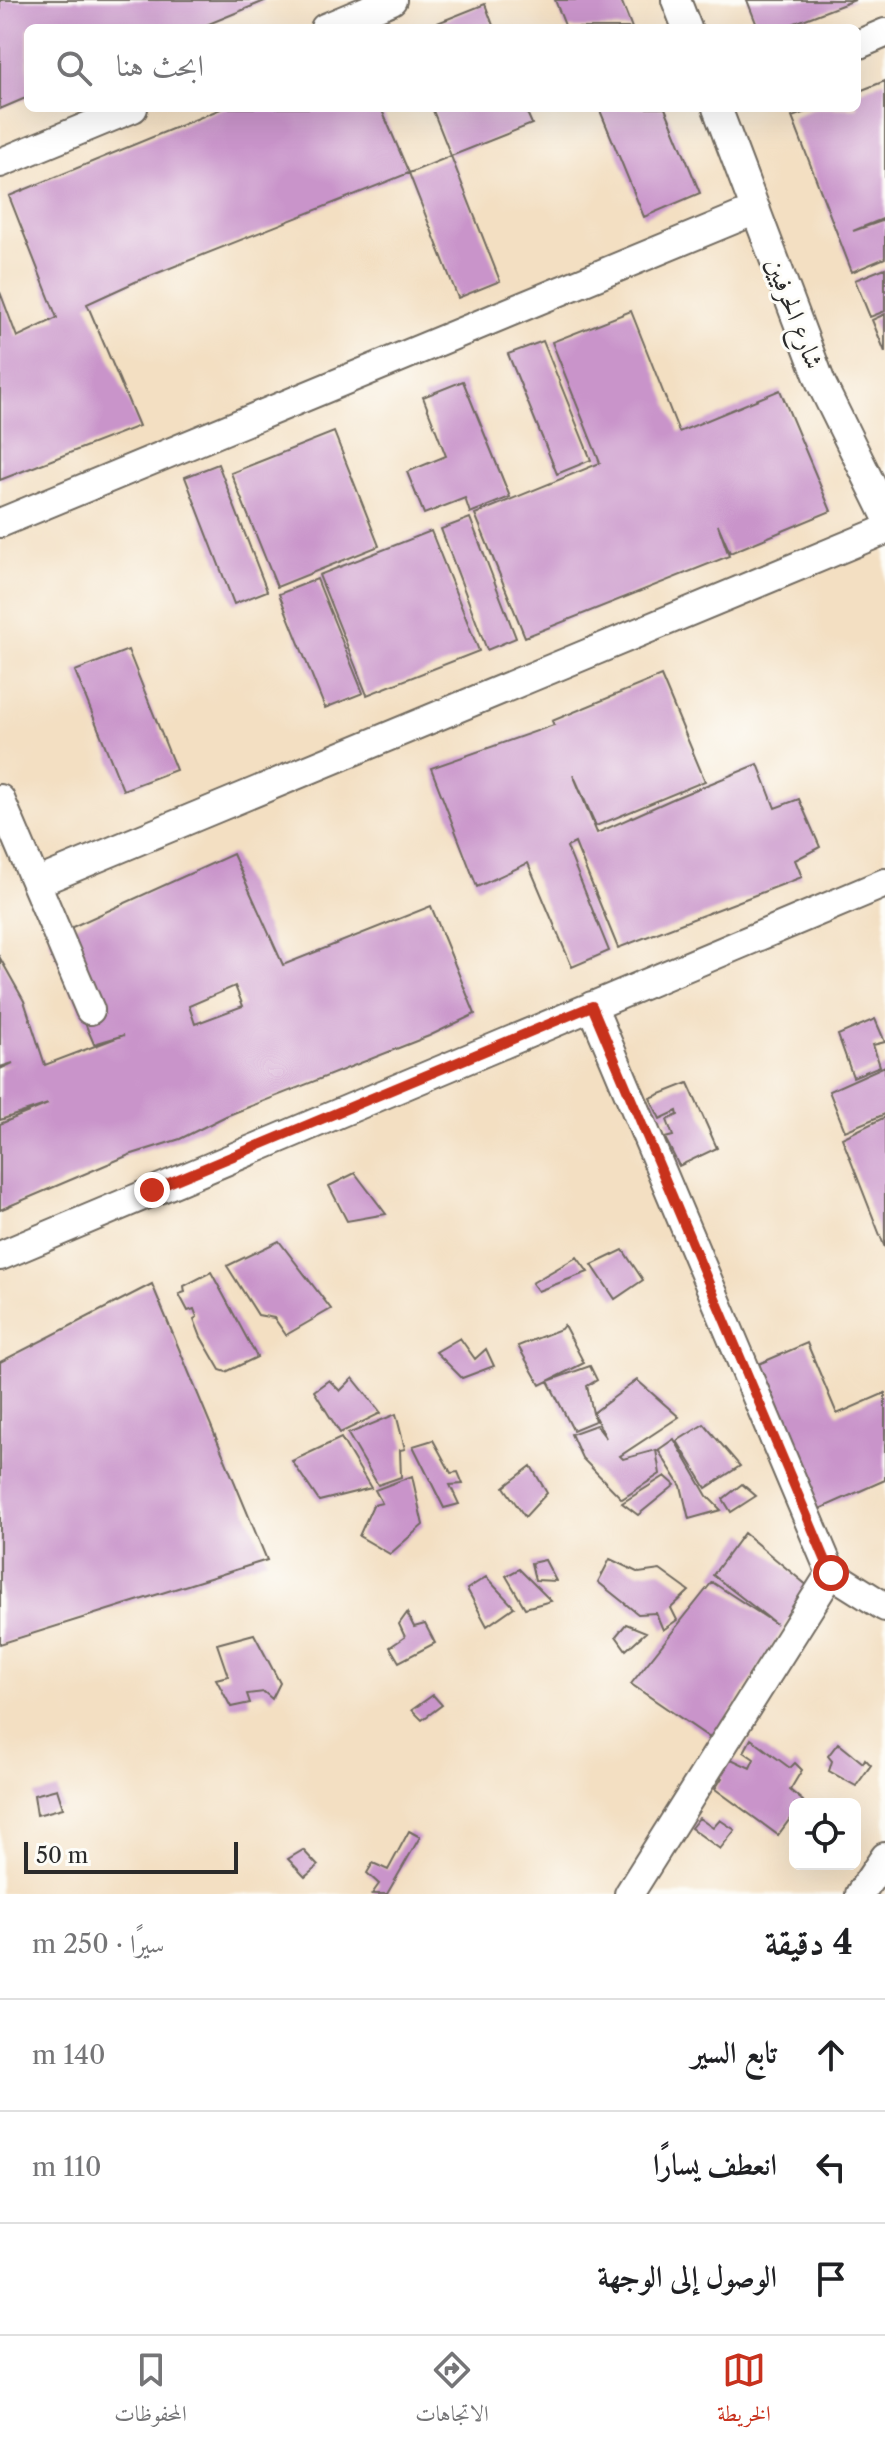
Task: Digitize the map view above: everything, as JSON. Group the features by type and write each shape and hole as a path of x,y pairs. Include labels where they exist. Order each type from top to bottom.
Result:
{"street":[{"path":"335,24 392,0"},
{"path":"676,0 685,24"},
{"path":"861,43 885,33"},
{"path":"0,163 123,112"},
{"name":"شارع الحرفيين","path":"719,112 821,383 885,513"},
{"path":"0,523 756,210"},
{"path":"36,883 885,530"},
{"path":"0,799 90,1010"},
{"path":"0,1256 885,883"},
{"path":"592,1006 831,1573 885,1607"},
{"path":"629,1894 831,1573"},
{"path":"860,1894 885,1857"}],"building":[{"path":"0,0 267,0 209,24 24,24 24,99 0,109"},
{"path":"555,0 621,0 630,24 564,24"},
{"path":"747,0 855,0 792,24 756,24"},
{"path":"485,4 492,24 435,24"},
{"path":"885,81 885,218 853,231 885,220 885,258 852,272 792,117 805,112 861,112 861,90"},
{"path":"213,112 383,112 409,173 87,304 139,426 0,480 0,292 17,337 57,318 9,196"},
{"path":"434,112 527,112 532,124 451,156"},
{"path":"601,112 667,112 700,193 644,217"},
{"path":"451,156 500,281 458,298 409,173"},
{"path":"885,268 885,311 870,317 855,280"},
{"path":"631,311 679,432 780,390 831,511 730,553 718,525 729,556 525,637 475,514 600,463 552,342"},
{"path":"885,314 885,352 872,320"},
{"path":"543,341 591,460 557,474 508,354"},
{"path":"463,381 510,497 470,513 465,498 424,514 407,472 446,456 423,397"},
{"path":"334,432 379,546 277,587 231,473"},
{"path":"218,464 267,591 234,604 185,477"},
{"path":"470,518 516,638 487,650 441,529"},
{"path":"431,531 479,651 367,695 319,575"},
{"path":"317,579 363,693 325,708 279,594"},
{"path":"128,650 176,770 123,790 75,671"},
{"path":"661,676 705,781 596,826 573,774 597,833 758,764 775,808 799,799 820,847 795,860 802,877 618,948 575,843 567,847 609,951 572,967 528,863 477,887 431,768 554,725 552,721"},
{"path":"233,854 283,965 431,906 475,1014 429,1036 226,1116 180,1139 129,1155 0,1210 0,1124 48,1104 0,1120 0,1069 13,1063 0,1067 0,958 24,1001 45,1065 124,1035 94,1044 48,938","holes":["235,986 243,1006 195,1024 189,1006"]},
{"path":"875,1019 885,1042 873,1045 880,1066 853,1077 838,1035"},
{"path":"885,1066 885,1114 845,1131 829,1091"},
{"path":"688,1083 717,1148 679,1166 665,1138 673,1136 667,1120 678,1115 677,1111 660,1119 650,1098"},
{"path":"885,1117 885,1248 842,1138"},
{"path":"355,1173 386,1214 347,1221 329,1186"},
{"path":"279,1241 331,1309 286,1335 274,1318 258,1315 227,1266"},
{"path":"623,1250 643,1280 615,1299 592,1265"},
{"path":"577,1257 588,1272 538,1291 532,1283"},
{"path":"211,1272 257,1357 226,1372 220,1370 201,1337 194,1319 197,1317 194,1309 188,1311 179,1294 185,1292 184,1286"},
{"path":"152,1284 267,1560 0,1644 0,1362"},
{"path":"564,1325 584,1363 540,1385 518,1346"},
{"path":"460,1338 475,1359 486,1349 494,1366 462,1378 436,1352"},
{"path":"807,1343 837,1414 885,1393 885,1480 815,1511 754,1366"},
{"path":"590,1366 597,1380 587,1386 595,1421 573,1430 548,1381"},
{"path":"353,1378 381,1413 340,1433 314,1391 329,1380 340,1391"},
{"path":"637,1380 679,1417 620,1456 623,1459 656,1450 660,1474 622,1499 582,1458 571,1434 596,1425 606,1438 593,1413"},
{"path":"396,1414 405,1449 400,1450 401,1477 378,1485 348,1434"},
{"path":"704,1424 740,1466 706,1488 677,1441"},
{"path":"341,1438 371,1488 319,1501 292,1461"},
{"path":"674,1439 707,1496 721,1510 689,1519 681,1486 658,1450"},
{"path":"433,1440 451,1473 458,1472 463,1484 450,1485 459,1504 444,1508 413,1446"},
{"path":"531,1466 547,1493 525,1517 504,1487"},
{"path":"412,1476 423,1525 390,1554 359,1536 373,1505 382,1503 375,1490"},
{"path":"665,1476 675,1485 638,1515 622,1503"},
{"path":"742,1484 756,1496 731,1512 723,1499"},
{"path":"744,1533 809,1587 713,1740 631,1684 712,1582 776,1624 713,1575"},
{"path":"610,1559 639,1573 660,1570 689,1591 671,1608 677,1620 663,1630 656,1613 638,1614 598,1582"},
{"path":"545,1560 556,1581 535,1580 531,1563"},
{"path":"519,1569 551,1601 525,1608 506,1576"},
{"path":"486,1577 514,1607 487,1626 467,1589"},
{"path":"407,1613 414,1627 425,1624 435,1643 399,1662 390,1647 405,1637 399,1624"},
{"path":"626,1624 646,1632 626,1650 616,1636"},
{"path":"254,1634 280,1683 272,1699 264,1692 247,1694 250,1703 231,1707 216,1679 228,1676 217,1644"},
{"path":"433,1695 442,1705 422,1720 412,1710"},
{"path":"751,1739 790,1768 795,1763 802,1770 790,1790 799,1798 789,1798 789,1820 778,1835 715,1789 722,1778 715,1772 727,1757 750,1768 754,1759 744,1752"},
{"path":"838,1743 863,1763 865,1759 871,1765 856,1786 829,1771 832,1761 828,1756"},
{"path":"57,1789 63,1808 37,1815 34,1795"},
{"path":"699,1818 713,1828 720,1820 735,1830 720,1849 691,1828"},
{"path":"409,1831 420,1837 387,1894 372,1894 379,1884 367,1873 373,1863 388,1870"},
{"path":"303,1850 318,1866 305,1877 288,1859"}],"route":[{"path":"152,1190 592,1006 831,1573"}]}
